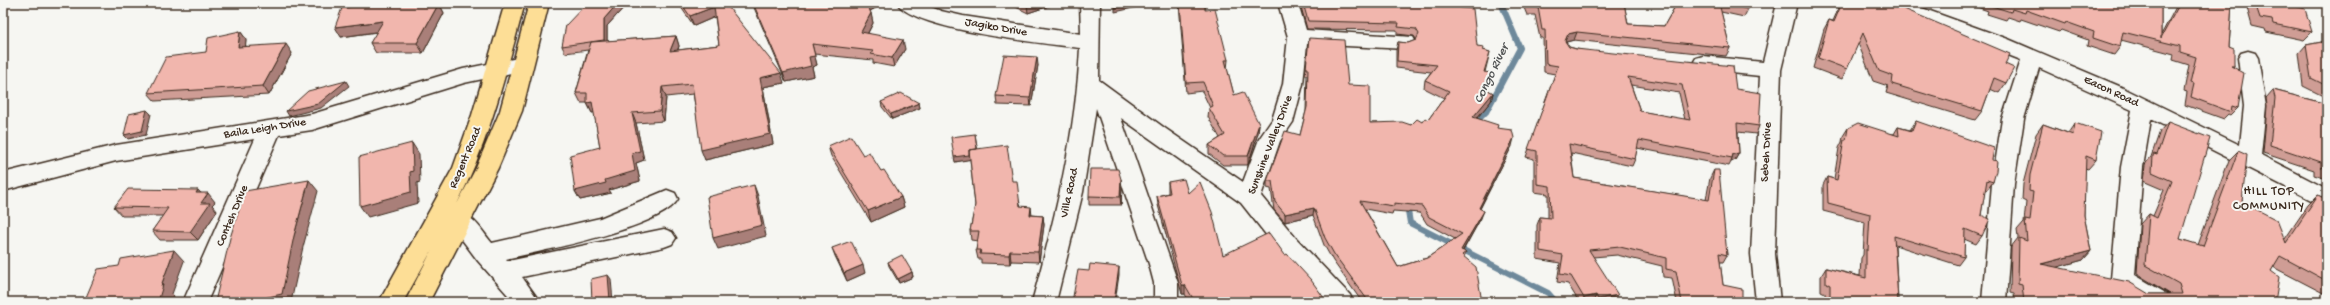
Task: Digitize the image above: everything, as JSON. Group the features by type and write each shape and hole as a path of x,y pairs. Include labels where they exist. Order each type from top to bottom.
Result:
{"main road":[{"name":"Regent Road","path":"391,302 435,224 464,168 483,115 515,3"},
{"name":"Regent Road","path":"418,302 487,168 508,118 524,64 539,3"}],"street":[{"name":"Jagiko Drive","path":"907,3 917,12 971,25 1090,42"},
{"name":"Villa Road","path":"1044,302 1096,89 1090,42 1090,3"},
{"name":"Sunshine Valley Drive","path":"1288,3 1298,37 1293,84 1282,122 1270,139 1249,197 1287,244 1341,302"},
{"name":"Sebeh Drive","path":"1768,302 1763,254 1771,70 1787,3"},
{"name":"Eacon Road","path":"1887,3 2032,57 2143,106 2327,199"},
{"path":"1298,37 1406,42"},
{"path":"1994,302 2003,184 2013,119 2032,57"},
{"path":"2248,58 2255,106 2250,159"},
{"path":"1682,61 1771,70"},
{"name":"Baila Leigh Drive","path":"3,182 116,153 270,130 312,122 437,83 496,68 524,64"},
{"path":"1096,89 1158,135 1249,197"},
{"path":"1096,89 1111,122 1160,264 1167,292 1166,302"},
{"path":"2143,106 2132,167 2123,279 2160,302"},
{"name":"Conteh Drive","path":"195,302 270,130"},
{"path":"486,254 586,230 644,212 667,199"},
{"path":"460,221 486,254 528,302"},
{"path":"502,272 664,238"}],"building":[{"path":"356,3 439,3 417,43 370,43 383,21 335,27 342,8 355,6"},
{"path":"588,3 618,3 604,19 604,40 562,46 566,25"},
{"path":"681,3 725,3 781,73 760,78 770,134 701,150 692,84 662,87 660,111 632,113 640,151 632,153 635,171 605,180 606,183 575,191 570,155 600,147 592,102 587,103 587,93 576,93 591,42 676,36 670,51 719,45 714,7 690,16"},
{"path":"753,3 866,3 871,13 861,32 903,40 892,58 871,54 873,51 812,44 815,56 809,57 811,66 783,73"},
{"path":"1114,3 1135,3 1115,8"},
{"path":"1180,3 1205,3 1205,10 1215,9 1228,60 1225,60 1234,95 1243,92 1259,124 1248,156 1223,156 1209,145 1225,135 1209,108 1213,106 1203,82 1186,83"},
{"path":"1303,3 1446,3 1445,6 1473,9 1477,46 1484,47 1483,50 1490,52 1484,72 1491,73 1485,88 1493,93 1473,117 1498,125 1497,128 1512,130 1514,138 1479,208 1484,211 1461,250 1466,252 1462,255 1476,267 1482,302 1369,302 1334,254 1325,238 1314,208 1285,214 1275,202 1272,181 1267,181 1285,131 1300,135 1307,107 1308,68 1306,68 1309,38 1344,40 1348,85 1370,86 1370,123 1402,122 1411,125 1417,119 1422,122 1425,118 1428,120 1449,91 1425,80 1437,65 1397,61 1398,42 1408,43 1416,40 1419,34 1416,29 1398,27 1399,23 1308,21","holes":["1360,201 1394,206 1394,203 1422,206 1429,217 1462,234 1427,258 1398,267"]},
{"path":"1527,3 1624,3 1628,24 1664,26 1677,3 1719,3 1730,48 1577,32 1568,34 1565,41 1569,47 1576,49 1733,66 1736,89 1761,93 1759,126 1737,123 1739,153 1733,154 1732,158 1639,140 1635,159 1569,144 1574,178 1709,200 1714,170 1719,170 1727,255 1719,253 1723,285 1742,289 1742,298 1749,300 1749,302 1682,302 1676,271 1666,269 1666,258 1620,247 1589,250 1618,295 1598,299 1596,295 1584,298 1571,276 1560,274 1563,255 1540,251 1540,217 1551,218 1550,186 1537,184 1537,151 1528,149 1558,66 1546,64 1545,30 1542,30 1538,7 1529,7","holes":["1628,77 1682,85 1690,120 1640,111"]},
{"path":"1719,3 1749,3 1748,9"},
{"path":"1842,3 1890,3 2010,54 2005,64 2014,68 2006,83 1994,78 1982,111 1892,84 1893,76 1879,71 1863,33 1847,69 1818,58 1829,20 1834,22"},
{"path":"1993,3 2161,3 2161,38 2180,3 2232,3 2229,47 2234,49 2234,66 2231,66 2244,73 2238,108 2232,106 2231,112 2191,97 2194,84 2190,83 2196,57 2180,52 2180,46 2123,32 2120,47 2093,38 2094,32 2066,22 2065,24 2026,10 2025,13 2012,9 2011,12 1992,6"},
{"path":"2255,3 2290,3 2290,5 2305,9 2312,32 2273,24 2272,20 2260,18"},
{"path":"240,31 238,47 286,44 263,86 148,93 166,57 206,52 208,38"},
{"path":"2327,41 2327,86 2311,78 2306,45"},
{"path":"1004,55 1037,57 1030,98 996,96"},
{"path":"346,81 318,104 286,111 308,91"},
{"path":"2273,90 2327,104 2327,169 2321,167 2321,162 2270,145 2275,98"},
{"path":"901,93 919,103 891,114 881,102"},
{"path":"147,110 142,131 124,135 129,114"},
{"path":"1916,121 1994,148 1992,160 1997,161 1996,171 1993,182 1987,180 1981,215 1990,219 1982,236 1965,229 1964,257 1894,236 1898,301 1901,302 1830,302 1830,285 1826,283 1826,268 1866,278 1866,250 1868,250 1870,214 1828,203 1827,177 1837,180 1844,140 1846,140 1848,128 1858,123 1899,136 1898,127 1912,131"},
{"path":"2168,122 2210,138 2180,239 2203,246 2238,151 2247,155 2242,202 2277,220 2286,243 2318,195 2327,200 2327,281 2280,256 2271,271 2279,277 2275,302 2024,302 2022,285 2018,284 2019,238 2027,241 2025,220 2030,221 2033,192 2029,191 2030,175 2043,124 2073,135 2075,123 2101,132 2096,160 2086,156 2084,215 2091,251 2041,264 2129,282 2149,294 2182,294 2179,284 2145,265 2149,214 2157,218 2172,181 2152,172 2153,156 2154,154 2157,155"},
{"path":"975,134 977,149 969,150 969,155 954,157 951,137"},
{"path":"851,136 863,155 869,152 881,171 884,170 901,197 868,211 828,146"},
{"path":"412,143 413,171 410,172 411,192 360,206 359,157"},
{"path":"1007,145 1012,181 1017,181 1020,206 1031,207 1030,215 1043,216 1038,252 1010,251 1009,255 980,254 981,250 976,250 979,231 970,231 975,205 969,150"},
{"path":"1090,169 1118,169 1121,179 1120,197 1089,196"},
{"path":"1184,179 1188,193 1200,182 1212,212 1223,255 1269,233 1285,255 1287,254 1311,280 1327,302 1223,302 1222,300 1216,302 1195,302 1185,285 1182,285 1157,196 1170,193 1168,182"},
{"path":"309,180 294,236 282,294 245,302 215,302 230,238 245,191"},
{"path":"754,185 762,225 713,238 707,197"},
{"path":"128,189 198,190 196,193 208,193 201,203 210,203 190,232 152,231 168,208 114,207"},
{"path":"851,241 863,265 844,273 832,248"},
{"path":"174,250 161,286 163,285 158,302 132,302 132,300 121,302 84,302 98,269 119,266 121,259"},
{"path":"902,255 912,272 898,279 888,262"},
{"path":"1090,264 1119,267 1114,302 1072,302 1078,270 1089,271"},
{"path":"608,275 610,300 592,302 591,279"}],"waterway":[{"name":"Congo River","path":"1473,125 1486,112 1520,48 1501,3"},
{"name":"Congo River","path":"1407,205 1410,223 1548,293 1556,302"}],"district":[{"name":"HILL TOP COMMUNITY","path":"2269,198"}]}
